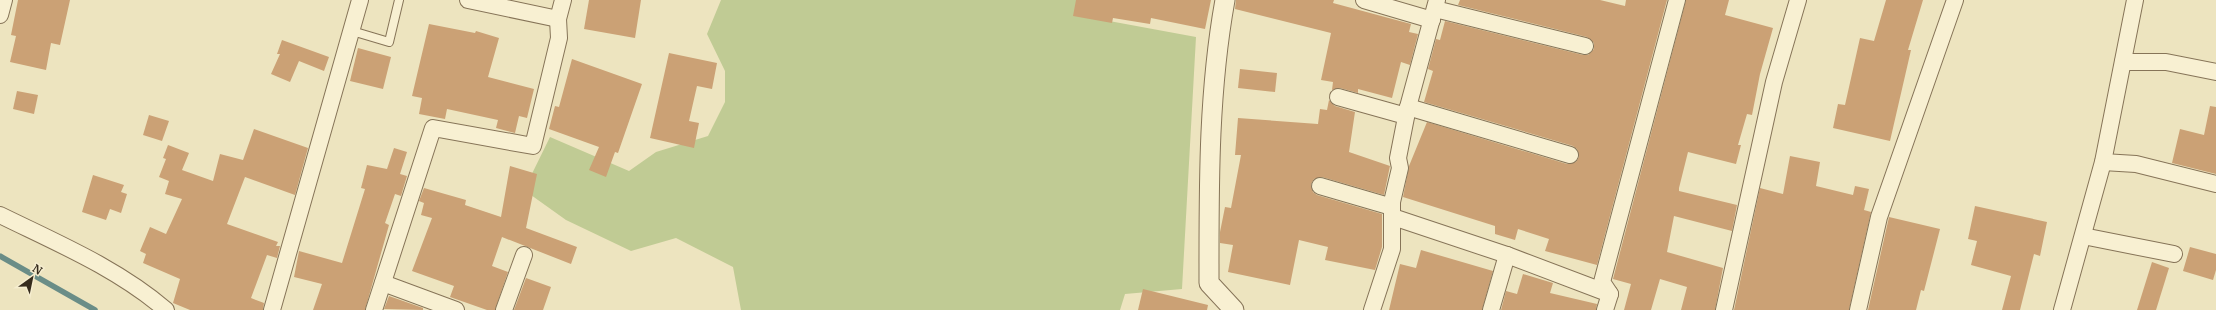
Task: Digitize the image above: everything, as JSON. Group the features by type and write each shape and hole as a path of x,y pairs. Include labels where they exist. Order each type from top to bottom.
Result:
{"street":[{"path":"0,15 4,0"},
{"path":"272,310 360,0"},
{"path":"468,0 558,19"},
{"path":"374,310 433,128 533,146 559,38 558,19 563,0"},
{"path":"1225,0 1216,62 1209,144 1209,283 1234,310"},
{"path":"1364,0 1435,10 1586,46"},
{"path":"1610,294 1602,282 1677,0"},
{"path":"1724,310 1774,82 1798,0"},
{"path":"1858,310 1879,217 1955,0"},
{"path":"2062,310 2103,162 2135,0"},
{"path":"1372,310 1392,249 1393,212 1400,168 1398,158 1407,111 1435,10"},
{"path":"2123,62 2166,62 2216,72"},
{"path":"1338,97 1407,111 1570,155"},
{"path":"2103,162 2136,164 2216,184"},
{"path":"1320,186 1507,254 1610,294"},
{"path":"0,215 122,278 144,291 166,310"},
{"path":"2083,236 2174,254"},
{"path":"1491,310 1507,254"},
{"path":"504,310 524,255"},
{"path":"383,283 456,310"},
{"path":"1605,310 1610,294"}],"lane":[{"path":"352,31 389,42 399,0"}],"green space":[{"path":"721,0 1079,0 1093,18 1196,37 1182,289 1125,294 1120,310 741,310 733,267 676,238 631,251 566,220 524,190 550,137 629,171 656,152 708,136 725,102 725,71 707,34"}],"building":[{"path":"18,0 70,0 60,45 51,43 46,70 10,62 16,36 11,35"},
{"path":"589,0 641,0 635,38 584,29"},
{"path":"1076,0 1211,0 1205,29 1151,18 1150,24 1113,18 1112,23 1073,16"},
{"path":"1236,0 1334,0 1333,3 1411,24 1409,32 1418,34 1410,65 1401,62 1392,98 1358,89 1358,93 1340,88 1332,90 1333,82 1321,80 1331,33 1235,9"},
{"path":"1460,0 1600,0 1625,6 1626,0 1667,0 1597,265 1545,251 1549,239 1518,229 1515,240 1495,234 1495,226 1403,197 1409,166 1427,122 1567,164 1576,162 1579,157 1577,149 1573,146 1424,102 1433,71 1428,69 1436,39 1440,40 1445,21 1583,55 1588,55 1594,49 1594,43 1587,37 1458,5"},
{"path":"1686,0 1729,0 1725,15 1773,28 1760,74 1752,115 1747,114 1738,145 1741,145 1736,164 1688,152 1679,188 1679,191 1737,205 1732,231 1674,216 1667,252 1723,268 1715,310 1681,310 1687,287 1660,279 1651,310 1624,310 1631,284 1613,279"},
{"path":"1886,0 1923,0 1908,50 1911,50 1890,141 1833,128 1838,104 1845,105 1860,38 1874,41"},
{"path":"429,24 475,33 476,31 499,38 488,77 534,89 527,118 519,116 515,133 496,128 498,120 447,109 445,119 419,114 422,98 412,96"},
{"path":"282,40 329,57 324,71 299,61 290,82 271,74 280,54 277,54"},
{"path":"358,48 391,57 383,89 350,81"},
{"path":"669,53 717,63 712,89 697,86 689,121 699,123 694,148 650,138"},
{"path":"572,59 642,84 618,153 615,152 606,177 589,170 599,147 549,129 555,106 559,107"},
{"path":"1240,69 1277,73 1275,92 1238,88"},
{"path":"17,91 38,95 34,114 13,109"},
{"path":"1329,100 1335,106 1355,112 1349,152 1390,166 1384,195 1322,177 1314,179 1311,184 1313,192 1317,195 1382,214 1382,247 1375,270 1325,260 1328,247 1299,240 1290,285 1228,272 1233,245 1220,243 1220,232 1225,207 1231,208 1241,155 1235,155 1238,118 1318,124 1320,109 1327,110"},
{"path":"2210,106 2216,107 2216,174 2172,163 2180,129 2204,135"},
{"path":"149,115 169,121 162,141 143,135"},
{"path":"254,129 308,148 295,195 245,177 227,224 278,242 276,246 280,246 277,258 267,255 251,298 264,303 263,310 190,310 173,303 180,279 143,263 146,254 140,251 150,227 166,234 182,199 165,194 169,181 159,177 166,159 163,158 168,145 189,153 182,170 213,181 220,154 243,160"},
{"path":"394,148 407,152 400,174 407,176 401,196 395,194 385,223 389,225 365,310 313,310 322,284 294,277 299,251 342,263 365,189 361,188 367,165 387,169"},
{"path":"1790,156 1820,162 1816,186 1853,195 1855,186 1869,189 1864,210 1871,212 1849,310 1734,310 1760,188 1783,194"},
{"path":"510,166 537,174 526,228 577,247 571,264 502,237 492,266 508,272 495,310 487,310 450,297 454,286 412,271 432,218 421,215 424,203 419,201 424,188 466,200 465,205 501,217"},
{"path":"93,175 124,185 121,192 127,194 121,213 110,209 106,220 82,212"},
{"path":"1975,206 2047,222 2040,256 2034,254 2020,310 2002,310 2011,276 1971,265 1977,241 1968,239"},
{"path":"1889,217 1940,229 1924,291 1921,290 1916,310 1868,310"},
{"path":"2190,247 2216,254 2216,270 2213,280 2183,271"},
{"path":"1421,250 1493,271 1482,310 1389,310 1400,264 1416,268"},
{"path":"2152,262 2169,268 2156,310 2137,310"},
{"path":"1523,274 1553,283 1550,293 1597,304 1596,310 1501,310 1506,291 1517,294"},
{"path":"526,278 551,287 543,310 514,310"},
{"path":"1143,289 1208,305 1207,310 1138,310"},
{"path":"389,296 423,308 423,310 384,309"}],"waterway":[{"path":"0,256 95,310"}]}
